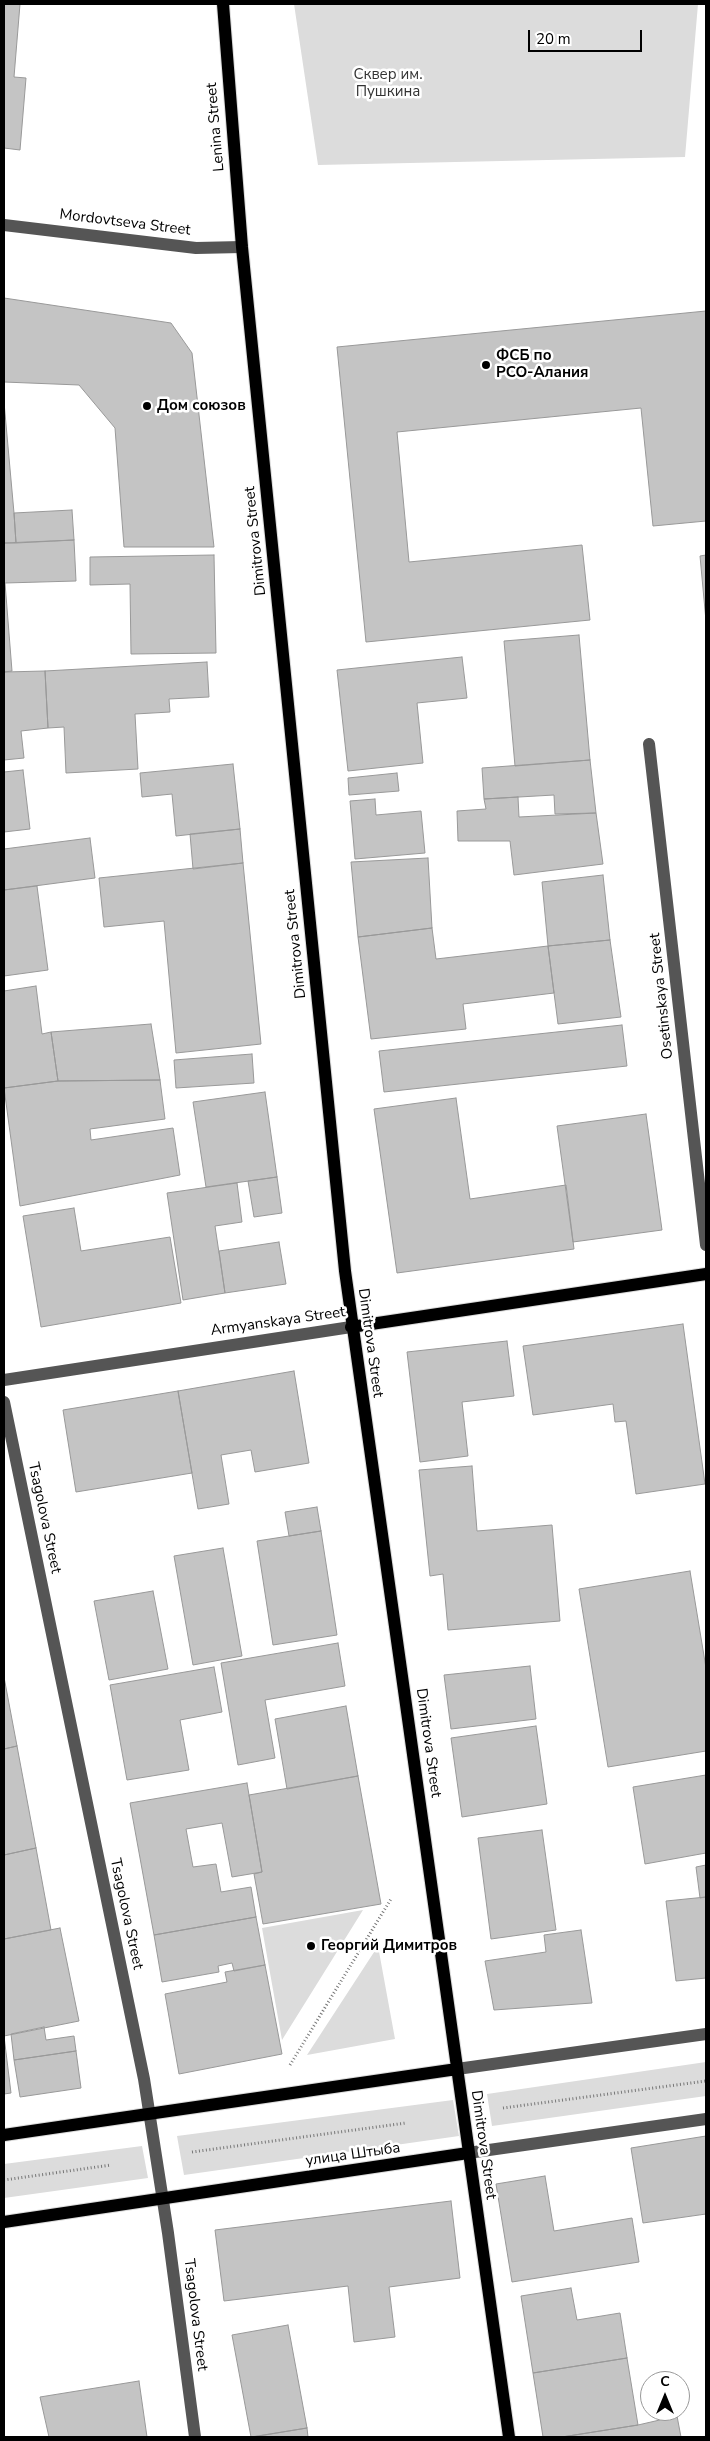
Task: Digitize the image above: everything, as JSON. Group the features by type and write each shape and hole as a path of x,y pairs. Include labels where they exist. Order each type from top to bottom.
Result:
{"main road":[{"name":"Lenina Street","path":"223,4 242,247"},
{"name":"Dimitrova Street","path":"242,247 352,1327 509,2437"},
{"name":"Armyanskaya Street","path":"352,1327 706,1274"},
{"path":"4,2135 457,2069"},
{"name":"улица Штыба","path":"4,2222 468,2153"}],"street":[{"name":"Mordovtseva Street","path":"4,225 196,248 242,247"},
{"name":"Osetinskaya Street","path":"649,744 706,1245"},
{"name":"Armyanskaya Street","path":"4,1380 352,1327"},
{"name":"Tsagolova Street","path":"4,1402 150,2114 195,2437"},
{"path":"457,2069 706,2034"},
{"name":"улица Штыба","path":"468,2153 706,2118"}],"path":[{"path":"290,2065 391,1900"},
{"path":"503,2108 706,2081"},
{"path":"192,2152 406,2122"},
{"path":"4,2180 111,2165"}],"green space":[{"name":"Сквер им. Пушкина","path":"294,4 698,4 685,157 318,165"},
{"path":"363,1910 282,2040 262,1928"},
{"path":"378,1946 395,2039 307,2055"},
{"path":"706,2062 706,2096 492,2126 487,2094"},
{"path":"453,2100 459,2136 184,2175 177,2136"},
{"path":"142,2146 148,2178 4,2198 4,2164"}],"building":[{"path":"4,4 20,4 14,77 26,78 20,150 4,148"},
{"name":"Дом союзов","path":"4,298 171,323 192,353 214,547 124,547 115,428 79,385 4,382"},
{"path":"706,311 706,521 653,526 641,408 397,432 409,562 582,545 590,620 366,642 337,347"},
{"path":"4,402 14,513 16,543 4,543"},
{"path":"72,510 74,540 16,543 14,513"},
{"path":"74,540 76,581 5,583 12,671 4,672 4,543"},
{"path":"214,555 216,653 131,654 130,584 90,585 90,557"},
{"path":"706,555 706,621 700,556"},
{"path":"579,635 590,760 515,766 504,641"},
{"path":"462,657 467,698 417,703 423,763 348,771 337,670"},
{"path":"207,662 209,697 169,699 170,712 135,714 138,769 66,773 64,727 48,728 45,671"},
{"path":"45,671 48,728 21,731 24,758 4,760 4,672"},
{"path":"590,760 596,813 555,814 554,795 484,799 482,768"},
{"path":"233,764 240,829 176,836 172,794 142,797 140,773"},
{"path":"23,770 30,829 4,832 4,772"},
{"path":"397,773 399,791 349,795 348,778"},
{"path":"518,797 519,817 596,813 603,864 514,875 510,841 458,841 457,811 486,809 484,799"},
{"path":"375,799 376,815 421,811 425,853 355,859 350,801"},
{"path":"240,829 243,863 193,869 190,834"},
{"path":"90,838 95,878 4,890 4,849"},
{"path":"428,858 432,928 358,937 351,862"},
{"path":"243,863 261,1044 176,1053 164,921 104,927 99,878"},
{"path":"603,875 610,940 548,946 542,882"},
{"path":"37,886 48,970 4,976 4,890"},
{"path":"432,928 436,959 548,946 554,993 463,1004 466,1029 371,1039 358,937"},
{"path":"610,940 621,1017 558,1024 548,946"},
{"path":"36,986 42,1034 51,1032 58,1081 4,1088 4,991"},
{"path":"151,1024 160,1080 58,1081 51,1032"},
{"path":"622,1025 627,1066 384,1092 379,1051"},
{"path":"252,1054 254,1083 176,1088 174,1060"},
{"path":"160,1080 165,1119 90,1129 91,1140 173,1128 180,1175 20,1206 4,1088 58,1081"},
{"path":"265,1092 277,1177 206,1187 193,1102"},
{"path":"456,1098 470,1199 566,1185 574,1249 397,1273 374,1109"},
{"path":"646,1114 662,1230 573,1242 557,1126"},
{"path":"277,1177 282,1213 254,1217 248,1181"},
{"path":"237,1183 242,1222 215,1226 225,1293 183,1300 167,1193"},
{"path":"74,1208 81,1251 170,1237 181,1303 41,1327 23,1216"},
{"path":"279,1242 286,1284 225,1293 219,1251"},
{"path":"683,1324 705,1484 636,1494 626,1421 615,1422 613,1404 533,1415 523,1346"},
{"path":"507,1341 514,1396 462,1402 468,1456 420,1462 407,1352"},
{"path":"294,1371 309,1463 255,1472 251,1450 221,1455 229,1504 198,1509 178,1391"},
{"path":"178,1391 192,1473 76,1492 63,1410"},
{"path":"472,1466 477,1531 552,1525 560,1621 448,1630 443,1574 430,1576 419,1470"},
{"path":"317,1507 321,1531 289,1536 285,1512"},
{"path":"321,1531 337,1635 273,1645 257,1541"},
{"path":"223,1548 242,1656 193,1665 174,1556"},
{"path":"690,1571 706,1668 706,1751 608,1767 579,1589"},
{"path":"153,1591 168,1669 109,1680 94,1601"},
{"path":"338,1643 345,1686 265,1700 275,1758 238,1765 221,1663"},
{"path":"530,1666 536,1719 451,1729 444,1675"},
{"path":"214,1667 222,1712 180,1720 189,1770 127,1780 110,1685"},
{"path":"4,1677 17,1746 4,1749"},
{"path":"346,1706 358,1776 287,1789 275,1719"},
{"path":"536,1726 547,1804 462,1817 451,1738"},
{"path":"17,1746 36,1848 4,1855 4,1749"},
{"path":"706,1775 706,1853 645,1864 633,1787"},
{"path":"358,1776 381,1904 263,1924 254,1874 262,1872 249,1795"},
{"path":"247,1783 262,1872 232,1877 222,1823 186,1829 193,1867 216,1864 221,1892 251,1887 256,1917 154,1935 130,1803"},
{"path":"542,1830 556,1930 491,1939 478,1838"},
{"path":"36,1848 51,1930 4,1939 4,1855"},
{"path":"706,1865 706,1897 700,1898 696,1867"},
{"path":"706,1897 706,1978 676,1981 666,1901"},
{"path":"256,1917 265,1965 234,1971 232,1963 218,1966 219,1972 162,1982 154,1935"},
{"path":"60,1928 79,2021 4,2036 4,1939"},
{"path":"581,1930 592,2003 494,2010 485,1961 546,1952 544,1935"},
{"path":"265,1965 282,2054 179,2074 165,1994 227,1982 225,1972"},
{"path":"44,2027 46,2040 74,2036 76,2051 14,2060 11,2034"},
{"path":"4,2036 11,2093 4,2094"},
{"path":"76,2051 81,2088 20,2097 14,2060"},
{"path":"706,2136 706,2214 643,2223 631,2148"},
{"path":"545,2176 554,2231 632,2218 639,2262 512,2282 496,2184"},
{"path":"451,2201 460,2278 389,2287 395,2337 354,2342 348,2286 224,2301 215,2230"},
{"path":"571,2288 577,2320 620,2313 627,2358 533,2373 521,2296"},
{"path":"288,2325 307,2428 251,2437 232,2335"},
{"path":"627,2358 638,2425 562,2437 543,2437 533,2373"},
{"path":"139,2381 147,2437 49,2437 40,2397"},
{"path":"655,2421 678,2421 681,2437 562,2437"},
{"path":"307,2428 308,2437 253,2437"}],"place":[{"name":"ФСБ по РСО-Алания","path":"486,365"},
{"name":"Дом союзов","path":"147,406"},
{"name":"Георгий Димитров","path":"311,1946"}]}
